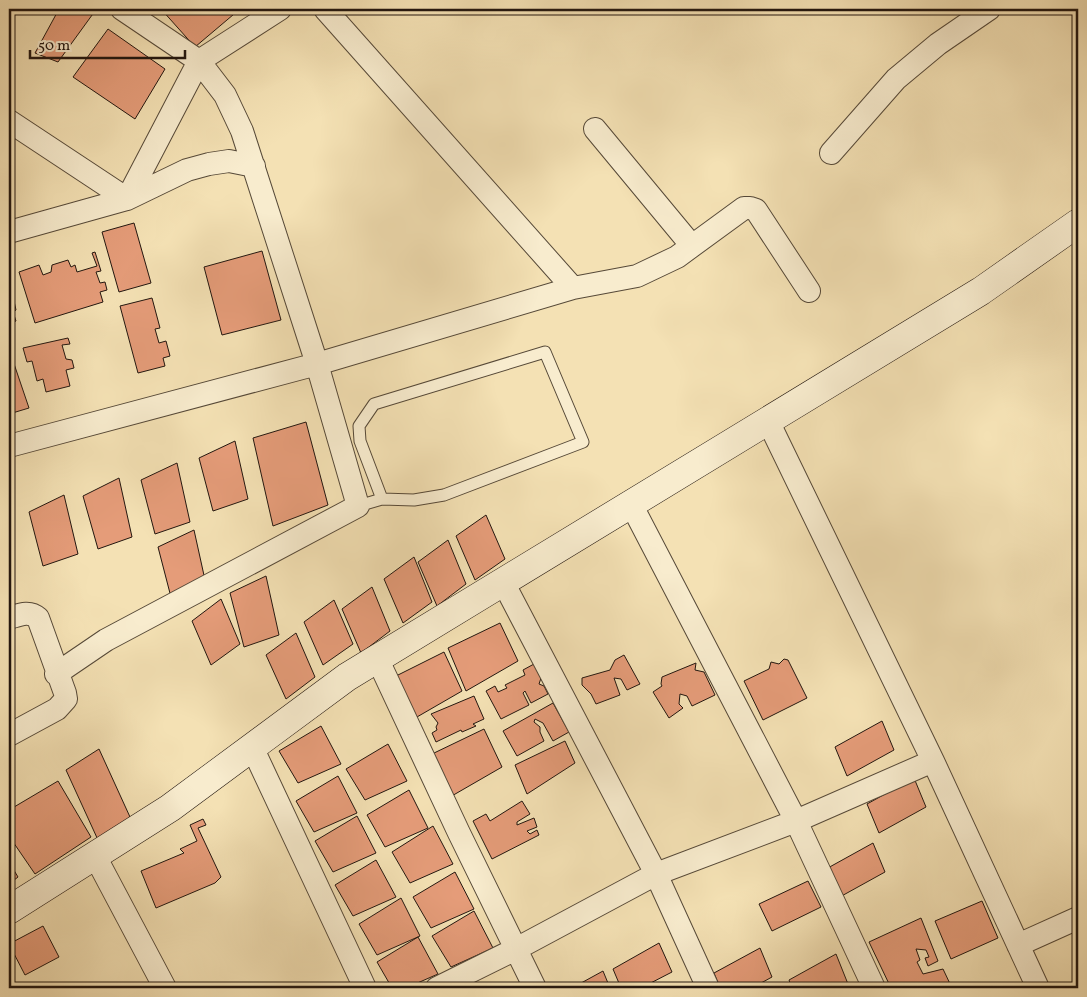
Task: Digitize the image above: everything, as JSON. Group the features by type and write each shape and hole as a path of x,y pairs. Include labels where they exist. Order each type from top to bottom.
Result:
{"street":[{"path":"56,674 106,640 358,506 317,364 254,166 233,109 225,95 199,61 122,9"},
{"path":"127,199 199,61 280,9"},
{"path":"325,9 573,288"},
{"path":"831,153 896,79 938,44 989,9"},
{"path":"9,121 127,199"},
{"path":"595,129 692,246"},
{"path":"9,232 127,199 187,170 209,164 229,161 254,166"},
{"path":"9,446 317,364 573,288 637,276 677,257 744,208 756,210 809,291"},
{"path":"9,910 170,808 347,677 981,292 1078,223"},
{"path":"768,421 933,761 1038,988"},
{"path":"631,504 796,821 874,988"},
{"path":"503,582 656,874 708,988"},
{"path":"9,618 28,613 34,614 38,618 66,699 57,709 9,735"},
{"path":"377,658 535,988"},
{"path":"252,747 365,988"},
{"path":"437,988 516,949 656,874 796,821 933,761"},
{"path":"94,856 165,988"},
{"path":"1018,945 1078,918"}],"lane":[{"path":"358,506 382,499 414,500 444,495 583,442 545,352 374,404 359,426 360,441 382,499"}],"building":[{"path":"59,9 93,9 95,11 58,62 35,53"},
{"path":"161,9 240,9 195,47"},
{"path":"108,29 165,69 135,119 73,77"},
{"path":"134,223 151,283 119,292 102,232"},
{"path":"262,251 281,320 222,335 204,267"},
{"path":"95,252 101,271 96,272 100,283 105,282 107,290 100,292 103,302 35,323 19,272 39,265 43,275 51,272 52,265 68,260 71,267 75,265 77,272 97,266 92,253"},
{"path":"152,298 160,328 155,329 159,343 166,341 170,356 163,358 165,366 138,373 120,306"},
{"path":"14,301 16,310 13,312 16,321 9,324 9,302"},
{"path":"68,338 70,344 62,345 66,359 72,360 74,368 66,370 70,386 46,392 43,379 37,381 32,361 27,362 23,348"},
{"path":"9,349 29,408 9,414"},
{"path":"306,422 328,505 273,526 253,438"},
{"path":"235,441 248,499 213,511 199,458"},
{"path":"177,463 190,522 155,534 141,480"},
{"path":"119,478 132,537 98,549 83,496"},
{"path":"64,495 78,554 43,566 29,512"},
{"path":"486,515 505,559 475,580 456,536"},
{"path":"194,530 207,589 172,601 158,547"},
{"path":"448,540 466,584 437,606 418,562"},
{"path":"414,557 432,602 403,623 384,579"},
{"path":"266,576 279,635 244,647 230,593"},
{"path":"372,587 390,631 361,653 342,609"},
{"path":"221,599 240,644 211,665 192,621"},
{"path":"334,600 353,644 323,665 304,622"},
{"path":"500,623 518,661 466,691 448,648"},
{"path":"296,633 315,677 286,699 266,655"},
{"path":"444,652 462,691 410,721 392,678"},
{"path":"624,655 640,684 627,690 621,679 614,678 620,695 596,704 591,694 582,685 582,678 610,670 615,660"},
{"path":"784,659 788,660 807,698 763,720 744,681 769,669 771,662 779,664"},
{"path":"696,663 695,670 704,672 715,695 692,706 687,696 680,694 679,704 683,708 669,718 653,692 662,686 662,677"},
{"path":"534,664 541,678 539,684 544,686 548,694 531,703 525,691 523,693 529,705 501,719 486,691 495,686 498,692 507,688 505,685 525,675 523,670"},
{"path":"474,696 484,719 473,724 476,726 462,732 461,730 436,742 432,733 437,730 438,723 431,714"},
{"path":"553,703 569,732 553,741 543,723 535,719 534,722 540,727 544,741 517,756 503,731"},
{"path":"882,721 894,750 847,776 835,747"},
{"path":"321,726 341,764 298,783 279,751"},
{"path":"484,729 502,767 450,797 432,754"},
{"path":"565,741 575,763 527,794 515,765"},
{"path":"388,744 407,781 365,800 346,769"},
{"path":"99,749 130,817 98,840 66,770"},
{"path":"338,776 357,813 314,832 296,801"},
{"path":"914,778 926,807 879,833 867,804"},
{"path":"58,781 91,837 35,874 9,836 9,810"},
{"path":"409,790 428,828 385,847 367,815"},
{"path":"522,801 530,814 517,822 517,825 534,818 537,827 527,831 530,834 537,830 539,835 492,859 473,821 486,814 490,821"},
{"path":"357,816 376,853 333,872 315,841"},
{"path":"203,819 206,825 198,828 221,877 215,883 156,908 141,871 184,853 180,849 197,841 190,825"},
{"path":"433,826 453,864 410,883 392,852"},
{"path":"873,843 885,872 838,898 826,869"},
{"path":"376,860 396,897 353,916 335,885"},
{"path":"9,862 18,877 9,884"},
{"path":"455,872 474,909 431,928 413,897"},
{"path":"808,881 821,907 772,931 759,904"},
{"path":"401,898 420,936 377,955 359,924"},
{"path":"982,901 998,938 951,959 935,921"},
{"path":"474,911 493,948 451,967 432,936"},
{"path":"921,918 938,961 928,966 925,958 929,957 926,950 916,949 920,960 917,962 923,974 943,969 952,988 891,988 869,942"},
{"path":"43,926 59,957 25,975 9,944"},
{"path":"418,937 438,974 406,988 392,988 377,962"},
{"path":"659,943 672,972 641,988 621,988 613,969"},
{"path":"760,948 772,977 752,988 720,988 714,973"},
{"path":"836,954 848,984 839,988 792,988 789,980"},
{"path":"603,971 610,988 572,988"}]}
